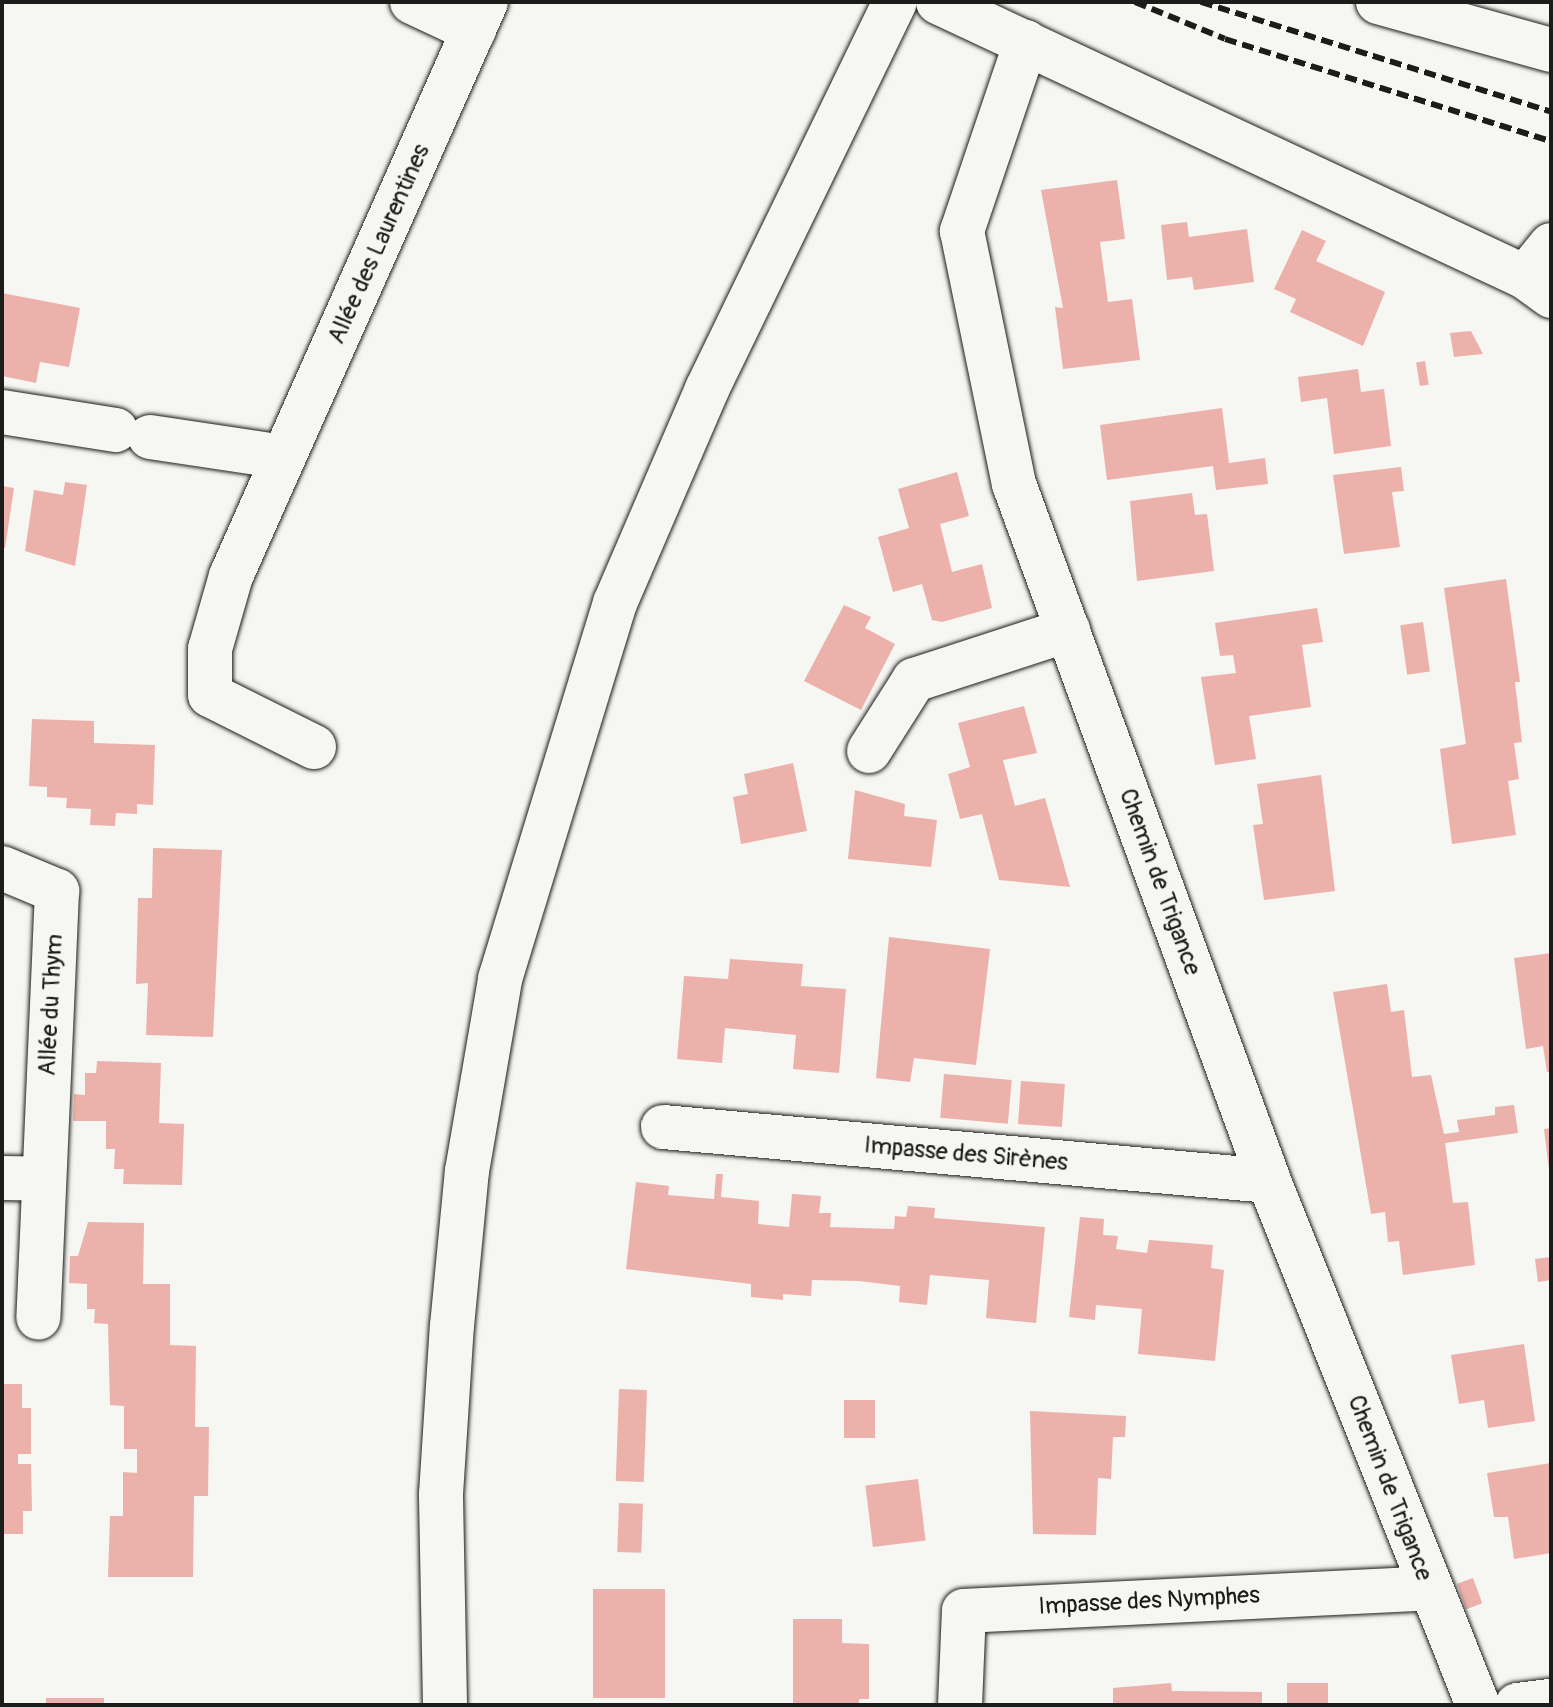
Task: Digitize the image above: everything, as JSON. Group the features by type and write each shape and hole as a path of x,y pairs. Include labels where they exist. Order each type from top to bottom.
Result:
{"street":[{"name":"Allée des Laurentines","path":"314,747 210,695 210,649 231,576 480,16 412,2"},
{"path":"445,1705 441,1494 452,1326 467,1171 500,979 615,603 707,389 895,2"},
{"path":"938,2 1542,272"},
{"path":"1378,2 1551,50"},
{"name":"Chemin de Trigance","path":"1026,42 962,231 1014,484 1269,1181 1478,1705"},
{"path":"2,412 284,457"},
{"path":"869,751 914,680 1068,630"},
{"name":"Allée du Thym","path":"2,868 57,891 21,1178 38,1318"},
{"name":"Impasse des Sirènes","path":"663,1127 1269,1181"},
{"name":"Impasse des Nymphes","path":"960,1705 964,1611 1429,1588"},
{"path":"1517,1705 1551,1701"}],"building":[{"path":"1117,180 1125,239 1100,242 1108,302 1132,299 1140,360 1063,369 1055,307 1063,308 1041,190"},
{"path":"1187,222 1189,237 1247,229 1254,282 1194,290 1192,277 1167,280 1161,225"},
{"path":"1302,230 1326,241 1316,261 1385,292 1363,346 1290,312 1296,299 1274,289"},
{"path":"2,293 80,308 69,367 40,362 36,383 2,376"},
{"path":"1471,331 1483,354 1454,357 1450,333"},
{"path":"1425,361 1429,385 1420,386 1416,362"},
{"path":"1358,369 1361,392 1384,389 1391,446 1334,454 1327,398 1301,402 1298,377"},
{"path":"1222,408 1229,463 1265,458 1268,484 1216,490 1213,466 1107,480 1100,425"},
{"path":"1401,467 1404,491 1392,492 1400,547 1344,554 1333,475"},
{"path":"957,472 969,516 940,524 952,572 982,564 992,608 942,622 932,620 922,584 893,592 878,537 909,528 898,489"},
{"path":"65,482 87,485 75,566 25,551 34,490 63,495"},
{"path":"2,486 14,488 5,548 2,547"},
{"path":"1192,493 1195,515 1207,514 1214,571 1137,581 1130,501"},
{"path":"1506,579 1520,682 1515,682 1522,742 1514,743 1519,779 1508,781 1516,835 1452,844 1440,749 1466,744 1444,588"},
{"path":"844,605 871,617 865,628 895,644 861,710 804,681"},
{"path":"1317,608 1323,642 1302,645 1311,707 1249,716 1256,759 1215,765 1201,677 1236,673 1233,655 1220,656 1215,623"},
{"path":"1423,622 1430,672 1407,675 1400,625"},
{"path":"1024,706 1037,753 1003,760 1015,806 1045,798 1070,887 999,880 982,814 960,819 948,774 970,767 958,723"},
{"path":"32,719 94,721 94,743 155,745 153,805 137,804 137,814 116,813 115,826 90,825 91,809 66,808 67,798 47,797 47,787 29,786"},
{"path":"793,763 807,831 741,844 733,797 748,794 744,774"},
{"path":"1321,775 1335,891 1264,900 1253,825 1263,824 1257,784"},
{"path":"855,790 905,804 904,816 937,820 931,867 848,859"},
{"path":"153,848 222,850 213,1037 146,1035 148,983 136,984 138,898 152,898"},
{"path":"889,937 990,949 976,1065 914,1058 910,1082 876,1078"},
{"path":"1551,953 1551,1072 1547,1072 1543,1046 1526,1049 1514,958"},
{"path":"730,959 803,964 801,986 846,989 839,1073 793,1069 796,1035 725,1028 722,1063 677,1059 684,976 728,979"},
{"path":"1387,984 1391,1012 1404,1010 1412,1077 1431,1075 1444,1134 1459,1132 1457,1120 1495,1115 1495,1107 1514,1105 1518,1133 1445,1143 1453,1203 1468,1202 1475,1265 1403,1275 1399,1241 1388,1242 1385,1212 1371,1214 1333,992"},
{"path":"97,1061 161,1063 159,1123 184,1124 182,1185 123,1184 124,1169 114,1169 115,1149 106,1149 106,1121 73,1121 74,1094 85,1095 85,1073 96,1073"},
{"path":"944,1074 1012,1080 1008,1124 940,1118"},
{"path":"1021,1081 1065,1084 1062,1127 1018,1124"},
{"path":"1551,1128 1551,1169 1549,1169 1544,1129"},
{"path":"716,1174 723,1174 721,1197 759,1201 758,1224 789,1227 792,1194 821,1196 819,1213 831,1213 830,1227 894,1229 895,1216 906,1217 908,1206 935,1208 934,1218 1045,1227 1036,1323 986,1318 989,1280 930,1275 927,1305 899,1302 900,1286 859,1281 812,1280 811,1296 783,1294 783,1300 751,1297 751,1284 626,1269 636,1182 669,1186 668,1195 714,1199"},
{"path":"1080,1217 1104,1219 1103,1235 1118,1236 1116,1249 1147,1253 1149,1240 1213,1245 1211,1268 1224,1270 1215,1361 1138,1354 1142,1309 1096,1305 1095,1320 1069,1317"},
{"path":"88,1222 144,1223 143,1284 170,1284 170,1345 196,1346 195,1427 209,1427 208,1496 194,1496 193,1577 108,1577 110,1516 123,1516 123,1472 137,1473 137,1449 124,1449 124,1406 110,1405 108,1324 94,1323 95,1309 87,1309 87,1284 69,1283 70,1256 78,1256"},
{"path":"1551,1257 1551,1280 1538,1282 1535,1259"},
{"path":"1524,1344 1535,1421 1488,1428 1484,1400 1459,1404 1451,1355"},
{"path":"2,1384 22,1384 22,1408 31,1408 31,1454 18,1454 18,1464 31,1464 32,1511 23,1511 23,1534 2,1534"},
{"path":"619,1389 647,1390 644,1482 616,1481"},
{"path":"844,1400 875,1400 875,1438 844,1438"},
{"path":"1030,1411 1126,1416 1125,1437 1113,1437 1111,1479 1098,1478 1096,1535 1033,1534"},
{"path":"1551,1463 1551,1553 1514,1559 1508,1517 1494,1517 1487,1473"},
{"path":"918,1479 926,1541 873,1547 865,1485"},
{"path":"619,1503 643,1504 641,1553 617,1552"},
{"path":"1473,1578 1482,1603 1466,1609 1457,1584"},
{"path":"593,1589 665,1589 665,1698 593,1698"},
{"path":"793,1619 842,1619 842,1643 869,1644 869,1699 859,1699 859,1705 793,1705"},
{"path":"1171,1683 1172,1691 1262,1692 1262,1705 1113,1705 1113,1688"},
{"path":"1287,1683 1328,1683 1328,1705 1287,1705"},
{"path":"46,1698 104,1698 104,1705 46,1705"}],"railway":[{"path":"1135,2 1225,39 1551,141"},
{"path":"1201,2 1551,112"}]}
